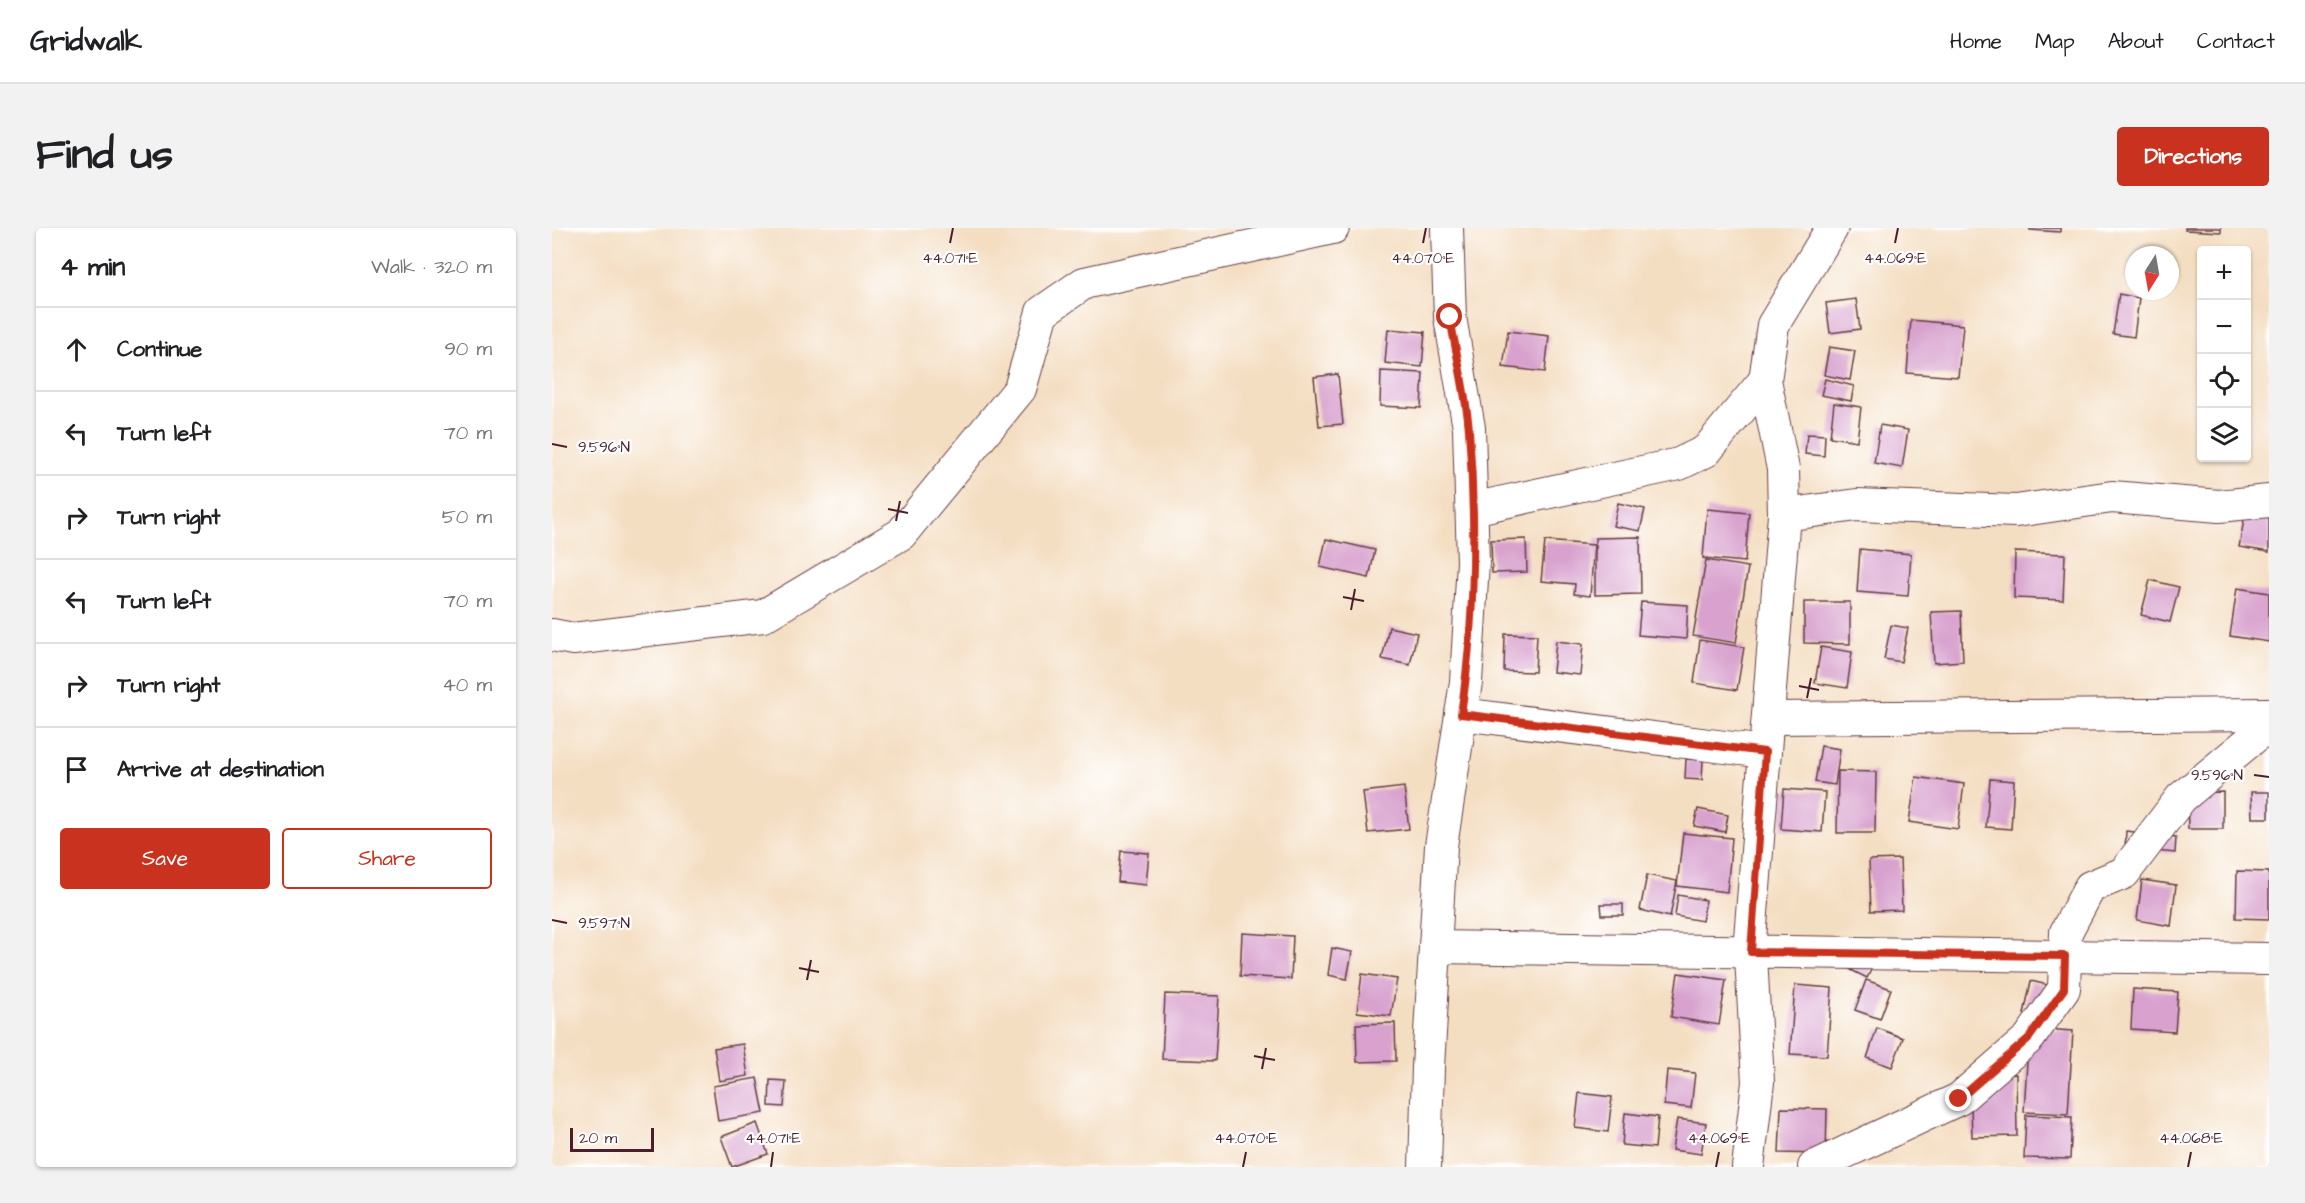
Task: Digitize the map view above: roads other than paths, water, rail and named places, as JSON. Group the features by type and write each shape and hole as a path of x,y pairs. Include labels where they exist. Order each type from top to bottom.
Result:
{"street":[{"path":"552,634 573,639 763,616 901,534 1020,388 1042,312 1084,283 1333,228"},
{"path":"1425,1167 1441,846 1466,682 1473,562 1469,428 1450,317 1447,228"},
{"path":"1748,1167 1758,1082 1751,952 1784,515 1783,469 1765,380 1773,325 1832,228"},
{"path":"1472,509 1679,464 1706,452 1765,380"},
{"path":"1784,515 1857,506 2016,511 2112,497 2220,506 2269,501"},
{"path":"1461,714 1765,752"},
{"path":"1768,718 2269,714"},
{"path":"1814,1167 1959,1099 2029,1038 2064,989 2066,932 2090,887 2124,873 2181,798 2269,725"},
{"path":"1435,947 2269,959"}]}
